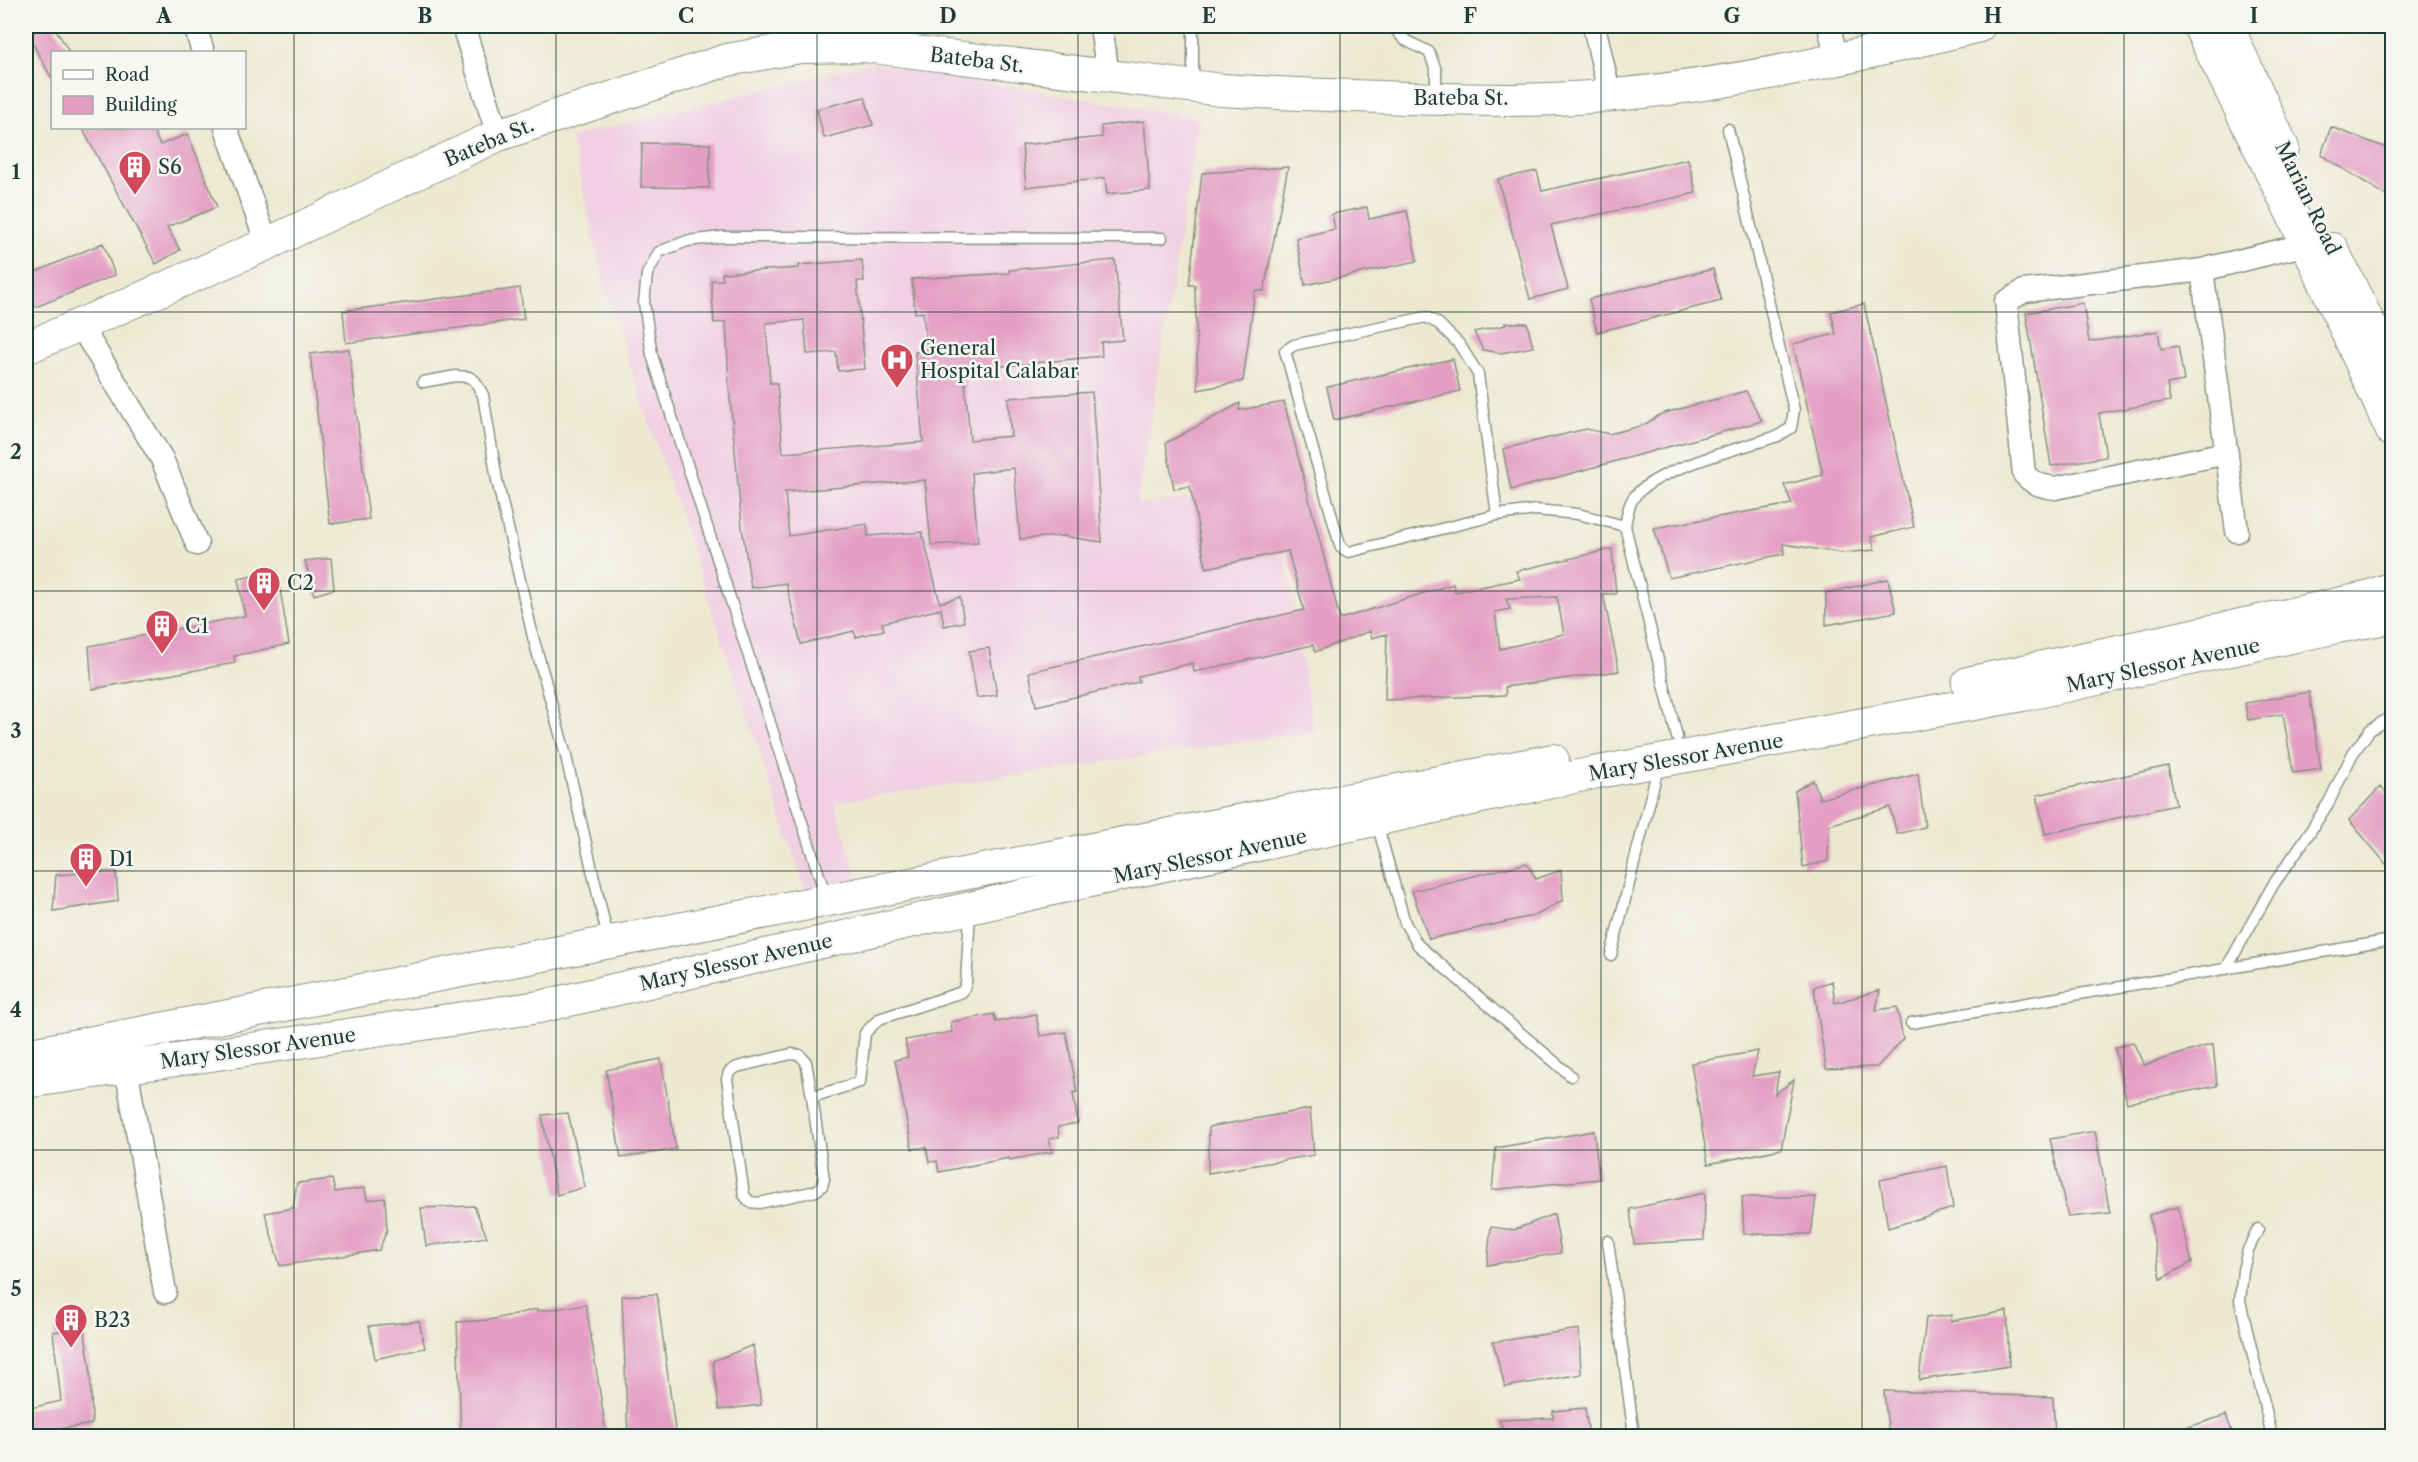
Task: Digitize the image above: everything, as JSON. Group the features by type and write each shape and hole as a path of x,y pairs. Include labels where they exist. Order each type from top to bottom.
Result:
{"main road":[{"name":"Bateba St.","path":"26,348 267,244 498,135 727,60 800,47 865,46 1277,94 1475,100 1610,96 1672,89 1837,60 1979,26"},
{"path":"2199,26 2307,244 2392,431"},
{"name":"Marian Road","path":"2227,26 2286,154 2392,369"},
{"name":"Mary Slessor Avenue","path":"26,1082 539,1007 970,908 1593,773 1668,749 2362,599 2392,588"},
{"name":"Mary Slessor Avenue","path":"26,1055 827,900 1668,749 2023,695 2392,617"}],"street":[{"path":"195,26 203,51"},
{"path":"463,26 498,135"},
{"path":"1101,26 1108,76"},
{"path":"1594,26 1610,96"},
{"path":"1829,26 1837,60"},
{"path":"226,129 267,244"},
{"path":"2227,453 2055,488 2032,482 2024,474 2006,303 2024,291 2202,270 2307,244"},
{"path":"2202,270 2236,531"},
{"path":"80,325 162,459 197,544"},
{"path":"126,1067 165,1292"}],"lane":[{"path":"1193,26 1193,86"},
{"path":"1393,27 1405,40 1429,52 1436,70 1437,99"},
{"path":"1611,955 1668,749 1625,526 1629,507 1635,496 1662,475 1778,436 1791,428 1794,410 1728,129"},
{"path":"827,900 652,355 644,303 647,274 659,252 687,241 722,237 1162,238"},
{"path":"1497,515 1478,374 1459,344 1439,324 1426,317 1294,345 1285,351 1341,548 1349,552 1497,515 1536,510 1578,514 1625,526"},
{"path":"423,382 456,376 469,377 475,381 483,395 497,480 533,637 568,763 609,942"},
{"path":"2226,969 2273,885 2329,802 2353,753 2370,730 2392,716"},
{"path":"1376,820 1405,923 1418,945 1571,1076"},
{"path":"813,1097 860,1082 865,1033 879,1019 962,992 966,984 970,908"},
{"path":"1911,1023 2392,940"},
{"path":"791,1054 800,1055 806,1062 813,1097 824,1179 822,1186 816,1191 759,1203 750,1202 744,1195 726,1079 729,1072 737,1067 791,1054"},
{"path":"2258,1229 2248,1251 2243,1270 2240,1301 2272,1437"},
{"path":"1608,1241 1634,1437"}],"shaded area":[{"name":"General Hospital Calabar","path":"871,63 1199,118 1137,505 1258,489 1270,556 1284,552 1314,731 835,802 858,878 806,892 605,290 571,137"}],"building":[{"path":"26,26 54,26 68,51 51,51 51,77 26,31"},
{"path":"865,97 873,125 824,138 817,109"},
{"path":"1144,121 1150,190 1107,194 1105,178 1026,187 1022,145 1102,137 1101,126"},
{"path":"2331,127 2392,150 2392,199 2321,155"},
{"path":"83,129 152,129 160,145 188,134 217,207 167,227 180,250 156,264"},
{"path":"642,143 710,144 709,188 641,187"},
{"path":"1688,159 1696,193 1551,225 1568,289 1530,299 1498,179 1537,171 1542,191"},
{"path":"1288,167 1264,291 1255,291 1243,381 1198,390 1195,285 1189,285 1202,173"},
{"path":"1367,207 1369,219 1407,211 1417,261 1305,285 1296,238 1335,229 1332,214"},
{"path":"103,243 115,275 26,311 26,276"},
{"path":"862,260 864,281 857,281 865,369 838,371 836,352 807,354 804,320 766,323 770,383 777,383 783,453 923,442 915,352 927,351 923,312 915,313 912,279 1009,273 1009,270 1115,260 1123,340 1101,342 1102,356 964,370 970,440 1011,436 1008,398 1092,392 1102,542 1062,536 1020,539 1014,468 972,473 978,542 931,545 925,480 785,492 789,536 867,524 868,536 922,532 940,603 960,597 964,622 944,626 941,609 882,623 884,630 856,637 854,631 801,644 786,583 751,588 742,527 729,387 726,322 714,323 711,280 723,280 722,273 799,268 799,265"},
{"path":"1713,269 1721,301 1597,332 1589,299"},
{"path":"520,288 524,319 346,343 343,311"},
{"path":"2083,303 2089,342 2158,331 2161,349 2178,346 2184,381 2167,384 2170,401 2099,413 2106,457 2051,466 2026,313"},
{"path":"1864,304 1914,527 1871,537 1875,550 1841,553 1783,544 1784,554 1669,578 1654,528 1792,504 1784,485 1823,475 1793,344 1836,334 1831,312"},
{"path":"1505,323 1527,323 1533,347 1501,353 1483,350 1474,332 1506,325"},
{"path":"349,349 369,519 330,524 310,354"},
{"path":"1453,359 1460,391 1334,420 1327,387"},
{"path":"1746,391 1762,421 1511,490 1503,449 1586,429 1609,434 1644,425 1661,414"},
{"path":"1284,402 1340,619 1453,584 1455,592 1520,579 1516,571 1612,549 1616,594 1603,594 1619,671 1505,687 1506,695 1385,700 1387,634 1372,638 1370,631 1315,652 1313,645 1194,672 1193,663 1138,676 1139,682 1036,706 1029,672 1304,610 1288,551 1206,568 1190,486 1174,489 1166,443 1240,403 1239,410","holes":["1557,597 1564,634 1500,649 1495,612 1510,609 1506,599"]},
{"path":"331,558 334,589 314,595 305,561"},
{"name":"C1","path":"277,571 289,644 234,656 235,663 92,689 89,646 245,616 238,579"},
{"path":"1888,579 1896,612 1826,625 1826,593"},
{"path":"989,648 997,695 977,698 969,651"},
{"path":"2309,692 2321,769 2293,773 2283,714 2248,720 2245,703"},
{"path":"2168,766 2176,805 2045,834 2037,795"},
{"path":"1918,774 1925,827 1897,834 1890,807 1829,825 1828,861 1803,867 1795,791 1813,780 1820,799"},
{"path":"2380,787 2392,798 2392,871 2349,820"},
{"path":"1527,863 1536,879 1561,870 1563,900 1537,915 1429,939 1412,891"},
{"name":"D1","path":"116,871 118,901 53,911 56,875"},
{"path":"1832,981 1835,1003 1880,990 1876,1010 1897,1007 1903,1039 1877,1067 1826,1069 1814,987"},
{"path":"994,1014 996,1022 1036,1014 1040,1036 1066,1032 1077,1092 1073,1093 1078,1123 1058,1127 1059,1137 1049,1139 1052,1152 939,1172 937,1161 929,1162 926,1147 912,1149 895,1060 908,1057 905,1040 952,1032 951,1022"},
{"path":"2133,1042 2144,1065 2213,1044 2217,1086 2127,1103 2115,1048"},
{"path":"1758,1051 1752,1076 1779,1072 1775,1094 1794,1080 1781,1149 1708,1164 1691,1063"},
{"path":"661,1059 676,1149 621,1158 606,1070"},
{"path":"1310,1109 1314,1155 1208,1173 1209,1127"},
{"path":"568,1113 585,1187 557,1195 542,1115"},
{"path":"1594,1131 1599,1179 1492,1190 1496,1148"},
{"path":"2095,1131 2110,1213 2068,1217 2050,1139"},
{"path":"1947,1166 1953,1208 1888,1228 1880,1180"},
{"path":"332,1179 335,1192 365,1188 367,1200 385,1198 387,1230 379,1250 280,1266 265,1213 293,1208 297,1183"},
{"path":"1705,1193 1704,1240 1634,1244 1630,1209"},
{"path":"1742,1197 1816,1197 1811,1234 1744,1234"},
{"path":"474,1206 487,1237 426,1246 421,1208"},
{"path":"2178,1207 2192,1262 2161,1279 2149,1215"},
{"path":"1554,1214 1561,1253 1487,1265 1491,1227 1514,1230"},
{"path":"657,1294 676,1437 628,1437 622,1296"},
{"path":"586,1305 607,1437 461,1437 457,1322 490,1320 537,1309 537,1311"},
{"path":"2007,1311 2009,1366 1919,1380 1926,1318 1952,1315 1951,1321"},
{"path":"419,1321 425,1348 375,1359 369,1326"},
{"path":"84,1327 90,1366 92,1424 26,1434 26,1409 61,1401 53,1332"},
{"path":"1579,1329 1581,1374 1505,1387 1493,1342"},
{"path":"753,1345 761,1405 719,1410 713,1361"},
{"path":"1884,1391 2053,1397 2055,1437 1889,1437"},
{"path":"1585,1408 1589,1437 1506,1437 1499,1420 1553,1418 1553,1411"},
{"path":"2226,1415 2234,1437 2170,1437 2170,1433"}],"place":[{"name":"S6","path":"135,196"},
{"name":"General Hospital Calabar","path":"897,389"},
{"name":"C2","path":"264,612"},
{"name":"C1","path":"162,655"},
{"name":"D1","path":"86,888"},
{"name":"B23","path":"71,1349"}]}
